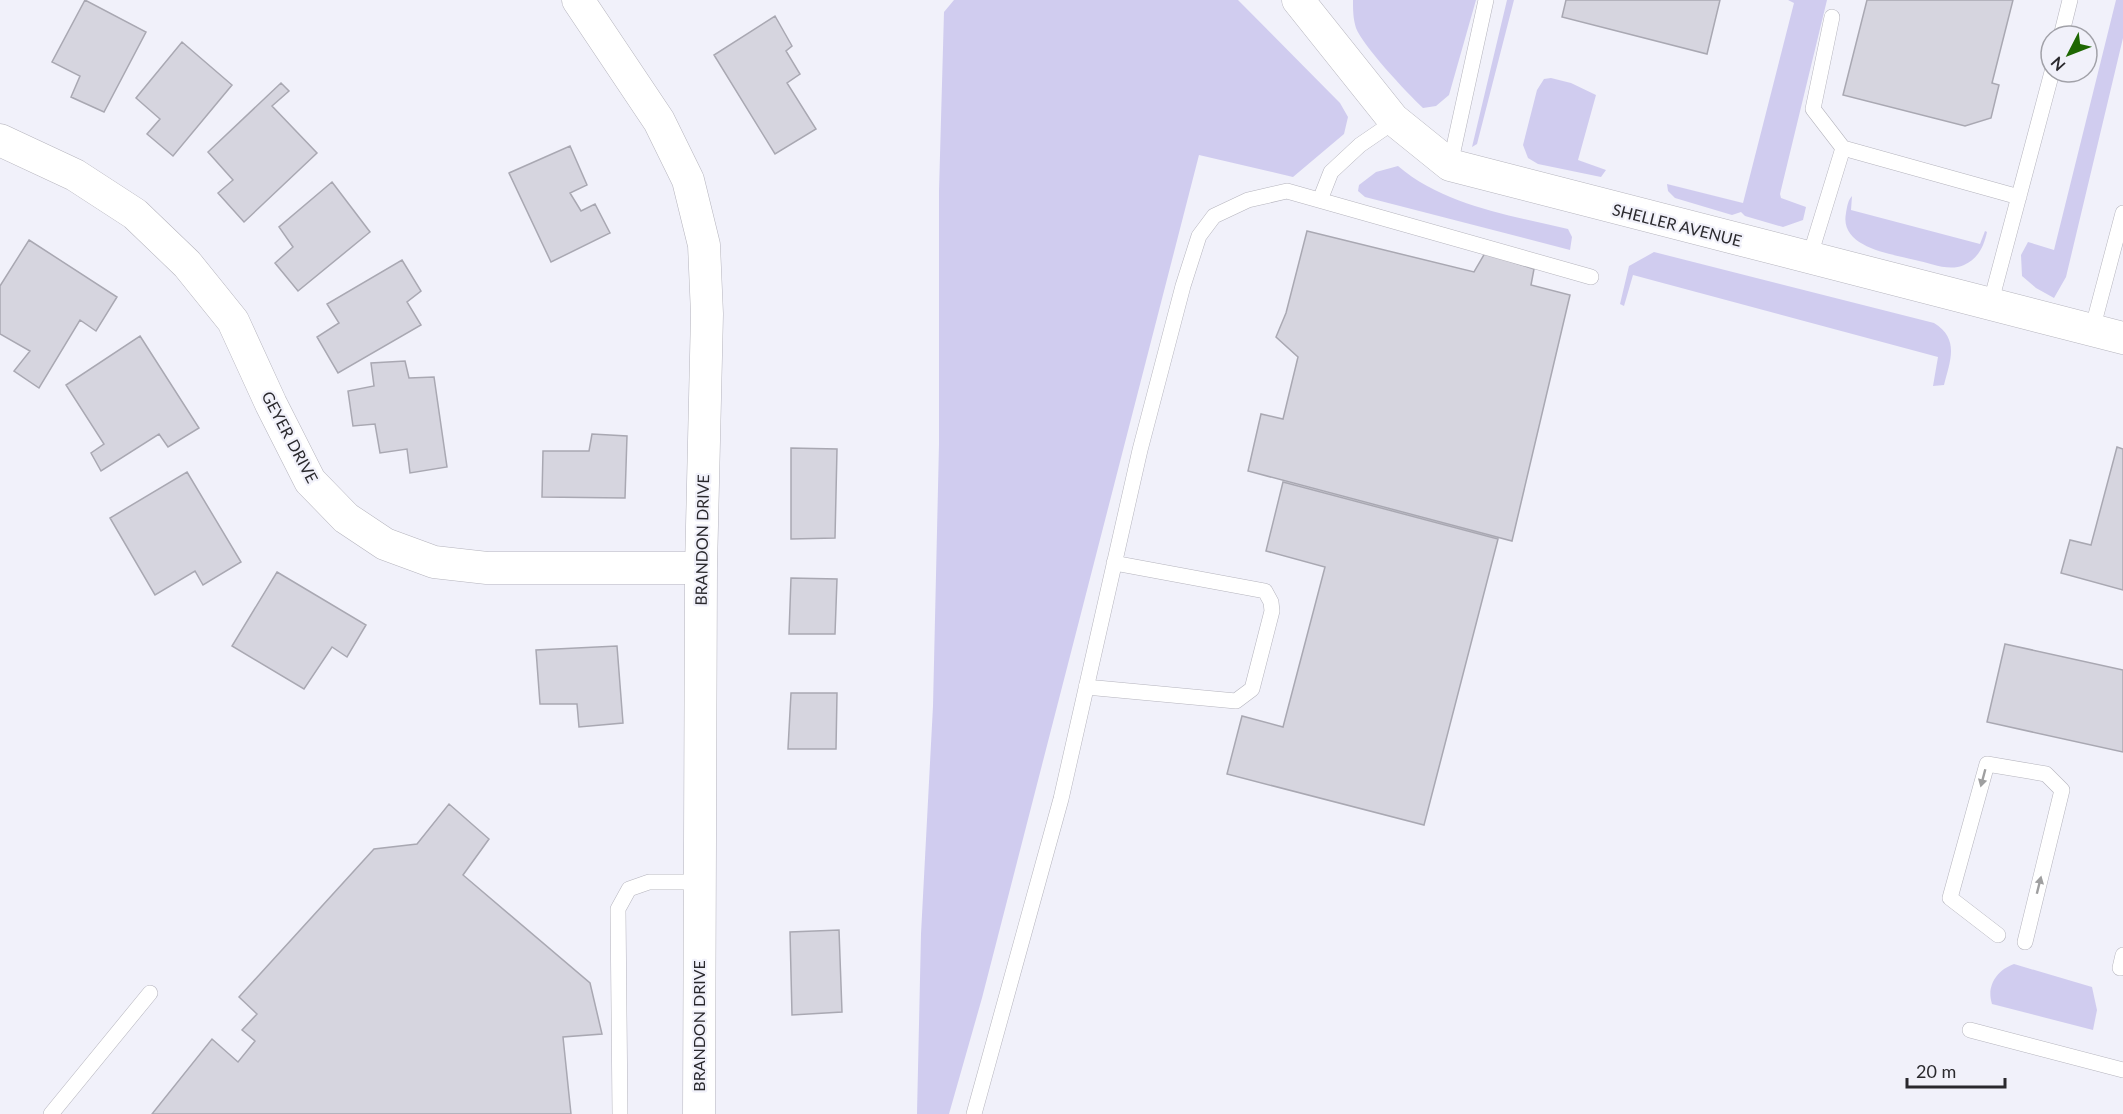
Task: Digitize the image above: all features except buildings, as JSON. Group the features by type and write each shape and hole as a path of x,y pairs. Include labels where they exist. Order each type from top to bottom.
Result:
{"street":[{"name":"BRANDON DRIVE","path":"578,0 659,121 687,180 704,245 706,314 701,568 699,1114"},
{"name":"SHELLER AVENUE","path":"1298,0 1395,121 1450,165 2123,338"},
{"name":"GEYER DRIVE","path":"0,140 75,175 125,208 187,264 233,321 310,481 346,518 385,544 434,562 488,568 701,568"}],"lane":[{"path":"1450,165 1486,0"},
{"path":"2064,24 2070,0"},
{"path":"1832,17 1813,109 1843,148 2019,197"},
{"path":"1990,305 2049,84"},
{"path":"1320,200 1331,172 1360,145 1395,121"},
{"path":"1809,259 1843,148"},
{"path":"974,1114 1061,799 1140,450 1183,286 1199,236 1214,216 1248,200 1287,191 1591,277"},
{"path":"2092,330 2117,256 2123,213"},
{"path":"1086,687 1236,701 1252,689 1272,611 1271,602 1265,591 1114,563"},
{"path":"1998,935 1950,898 1986,764 2046,774 2062,789 2025,942"},
{"path":"620,1114 618,909 629,889 649,882 700,882"},
{"path":"51,1114 150,993"},
{"path":"1970,1030 2123,1070"}],"shaded area":[{"path":"954,0 1238,0 1340,103 1348,117 1344,134 1293,177 1199,155 982,998 949,1114 917,1114 921,934 933,706 939,444 939,191 944,12"},
{"path":"1353,0 1476,0 1449,95 1436,106 1423,108 1386,69 1360,36 1354,21"},
{"path":"1507,0 1514,0 1477,144 1472,147"},
{"path":"1788,0 1827,0 1780,194 1781,198 1806,207 1803,220 1783,227 1745,216 1741,212 1732,215 1675,198 1668,191 1667,184 1743,203 1794,3"},
{"path":"2116,0 2123,0 2123,38 2066,277 2054,298 2036,288 2022,276 2021,255 2028,242 2054,250 2095,84 2099,84 2099,69"},
{"path":"1551,78 1571,83 1596,95 1578,160 1606,170 1601,177 1538,164 1528,158 1523,145 1537,90 1544,79"},
{"path":"1398,166 1416,180 1457,200 1568,229 1572,237 1570,250 1365,197 1358,191 1359,185 1376,172"},
{"path":"1852,196 1851,210 1980,244 1985,231 1987,232 1984,242 1980,252 1973,259 1964,265 1952,268 1881,252 1859,242 1846,225 1846,213"},
{"path":"1654,252 1934,323 1942,329 1950,343 1950,359 1944,385 1933,386 1938,357 1633,275 1624,306 1620,304 1629,266"},
{"path":"2014,964 2092,987 2097,1010 2093,1030 1992,1004 1991,991 1994,980 2003,970"}]}
